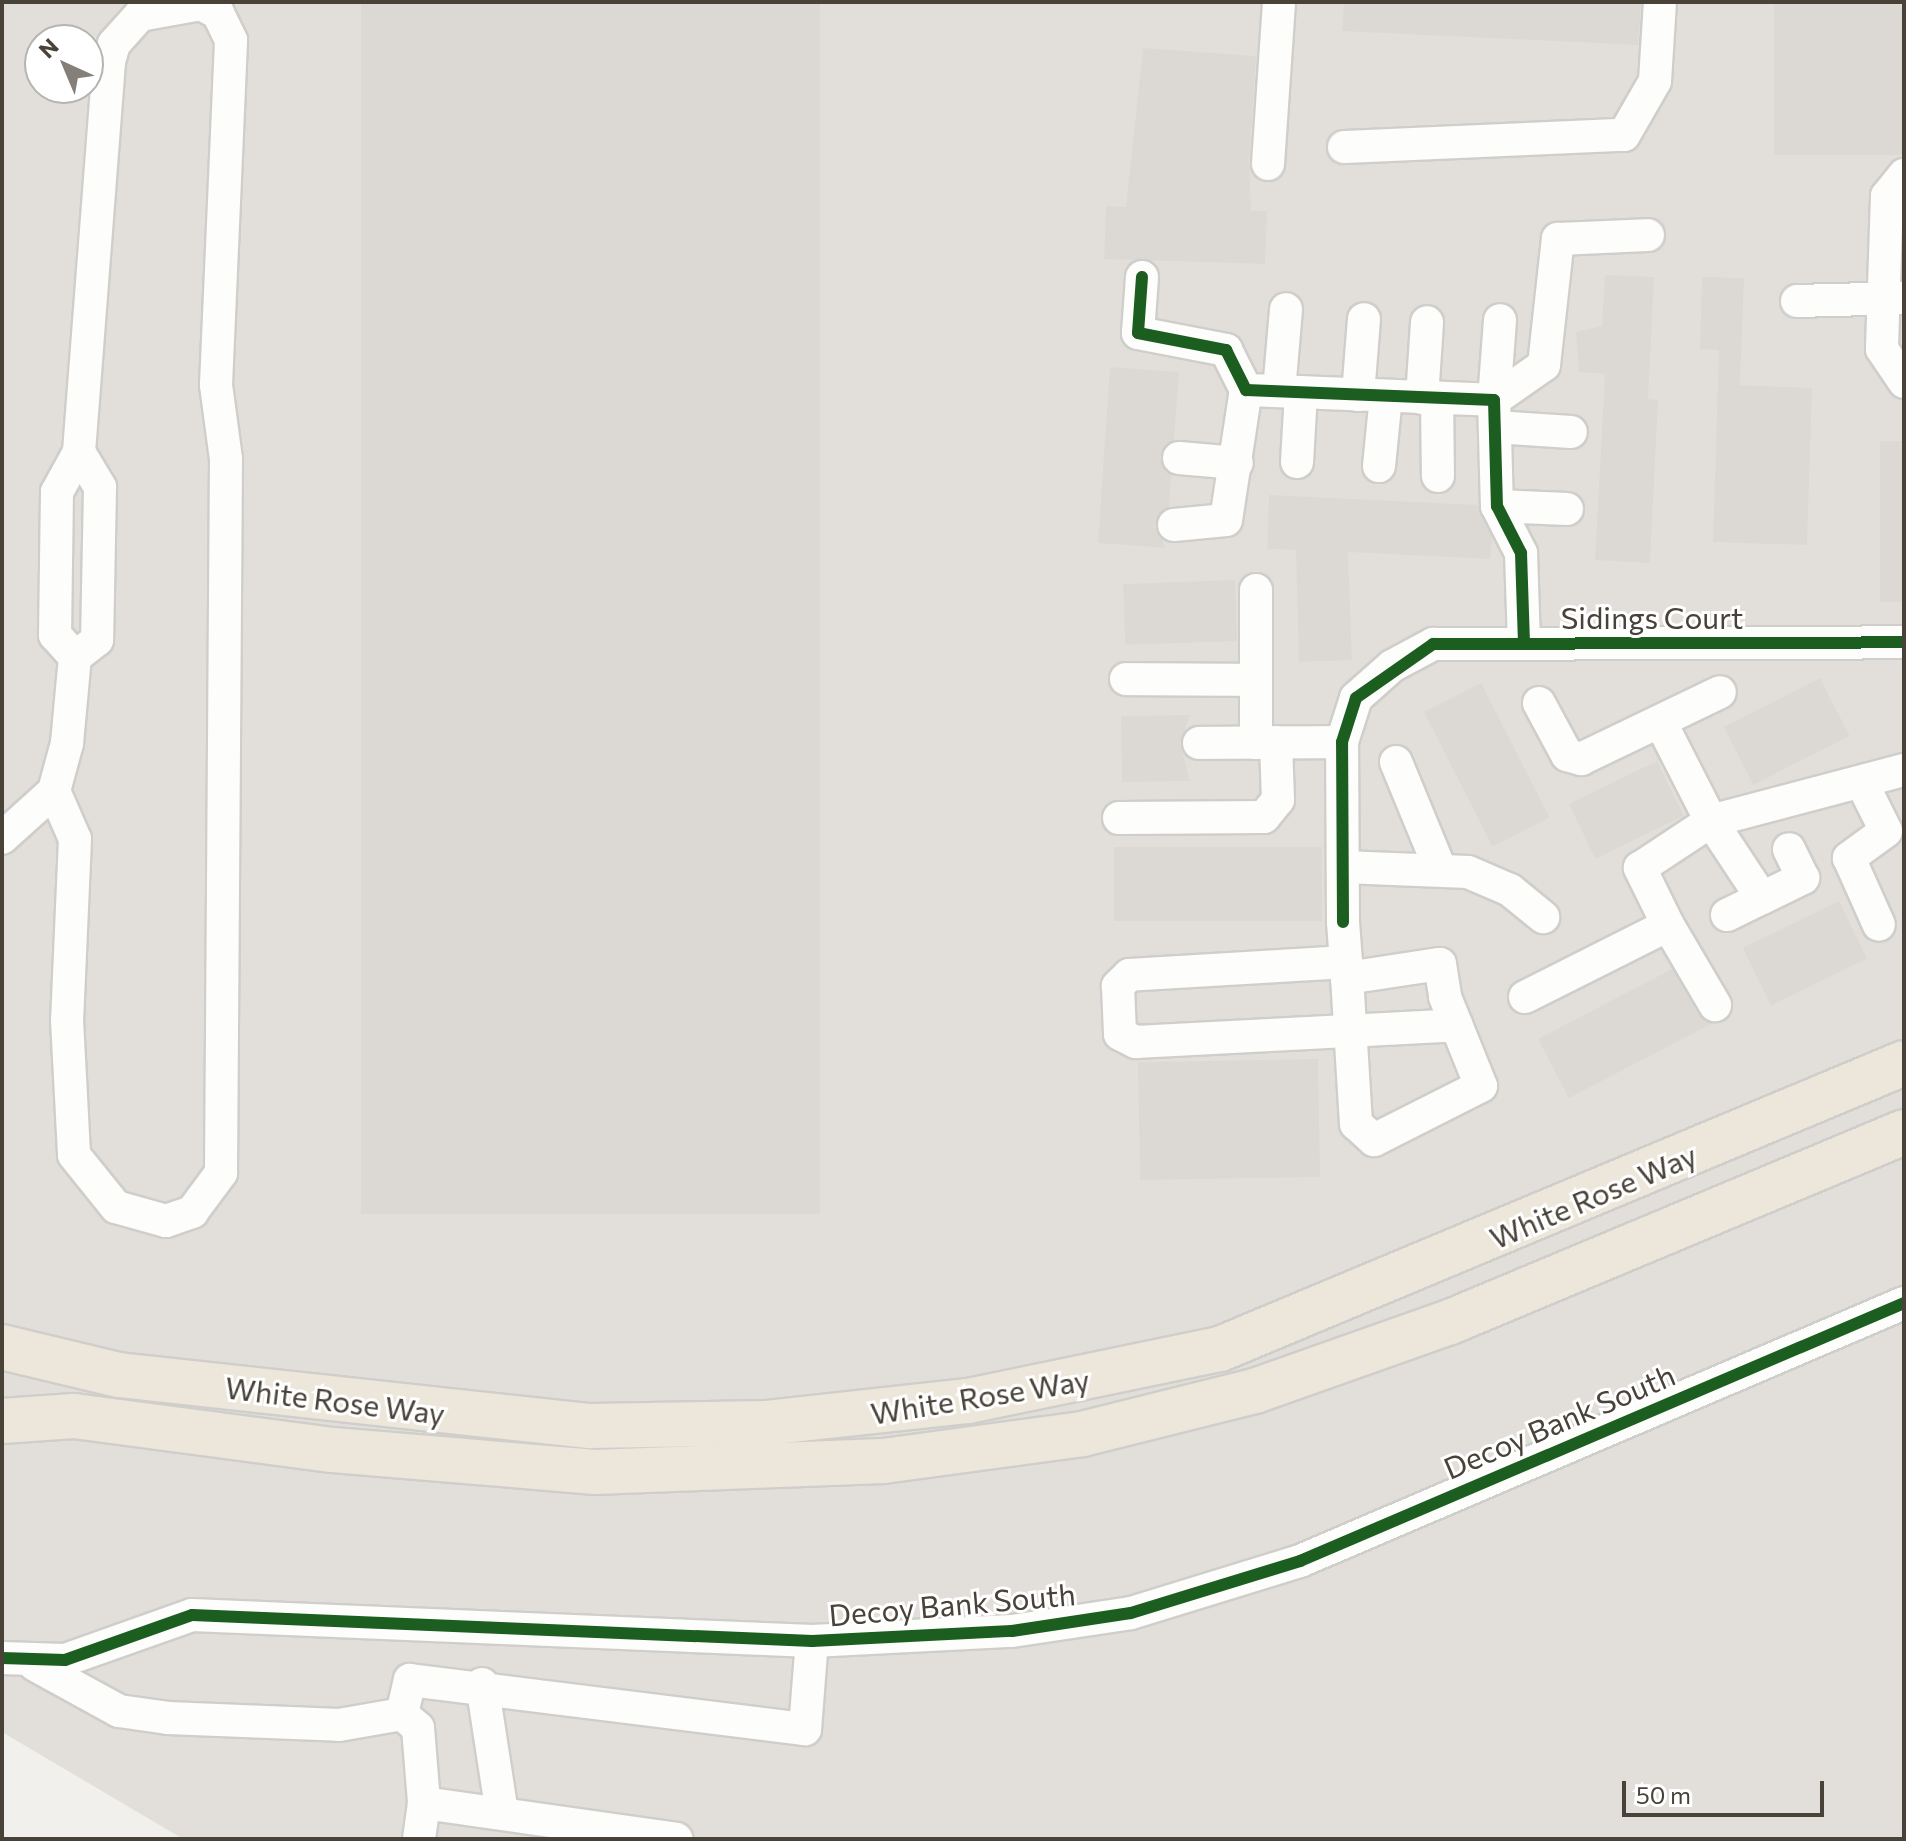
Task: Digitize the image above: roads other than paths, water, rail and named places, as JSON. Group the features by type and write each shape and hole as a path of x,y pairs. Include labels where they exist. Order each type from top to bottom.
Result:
{"highway":[{"name":"White Rose Way","path":"2,1347 134,1377 590,1426 765,1423 968,1401 1220,1349 1904,1063"},
{"name":"White Rose Way","path":"2,1421 74,1416 333,1450 595,1472 883,1461 1082,1434 1255,1391 1450,1322 1904,1132"}],"street":[{"path":"1268,164 1279,2"},
{"path":"1344,147 1624,135 1655,81 1660,2"},
{"path":"2,838 54,791 67,743 75,657 79,452 114,44 140,15 201,4 218,13 231,40 216,385 226,459 221,1173 192,1212 166,1221 116,1207 74,1155 67,1020 75,839 54,791"},
{"path":"1904,175 1887,196 1894,298 1882,349 1904,382"},
{"path":"1495,413 1544,365 1558,239 1648,235"},
{"path":"1142,277 1138,333 1226,350 1246,390 1226,520 1174,525"},
{"path":"1797,301 1894,298"},
{"path":"1286,309 1297,462"},
{"path":"1364,319 1379,466"},
{"path":"1500,320 1495,413 1497,506 1521,553 1524,644"},
{"path":"1427,322 1430,398 1438,476"},
{"path":"1246,390 1430,398 1571,432"},
{"path":"1179,458 1237,463"},
{"path":"1497,506 1567,509"},
{"path":"1119,818 1264,817 1278,800 1256,680 1256,590"},
{"name":"Sidings Court","path":"1457,1025 1481,1086 1374,1140 1356,1124 1343,922 1342,742 1356,698 1392,666 1433,644 1904,642"},
{"path":"1126,679 1256,680"},
{"path":"1539,703 1574,759 1661,723 1720,692"},
{"path":"1661,723 1711,821 1762,898"},
{"path":"1199,743 1342,742"},
{"path":"1396,762 1440,869"},
{"path":"1715,1005 1668,925 1640,868 1711,821 1863,785 1904,770"},
{"path":"1863,785 1895,826 1849,858 1879,925"},
{"path":"1727,915 1803,878 1789,849"},
{"path":"1343,867 1440,869 1486,879 1543,917"},
{"path":"1525,997 1668,925"},
{"path":"1440,964 1457,1025 1136,1042 1120,1034 1118,986 1129,975 1346,970 1440,964"},
{"name":"Decoy Bank South","path":"35,1665 158,1623 242,1614 812,1641 1012,1631 1207,1592 1300,1561 1904,1303"},
{"path":"402,1714 410,1680 482,1684 805,1729 812,1641"},
{"path":"2,1658 35,1665 119,1711 168,1718 339,1725 402,1714"},
{"path":"482,1684 502,1813"},
{"path":"402,1714 418,1728 424,1803 419,1839"},
{"path":"424,1803 676,1839"}]}
